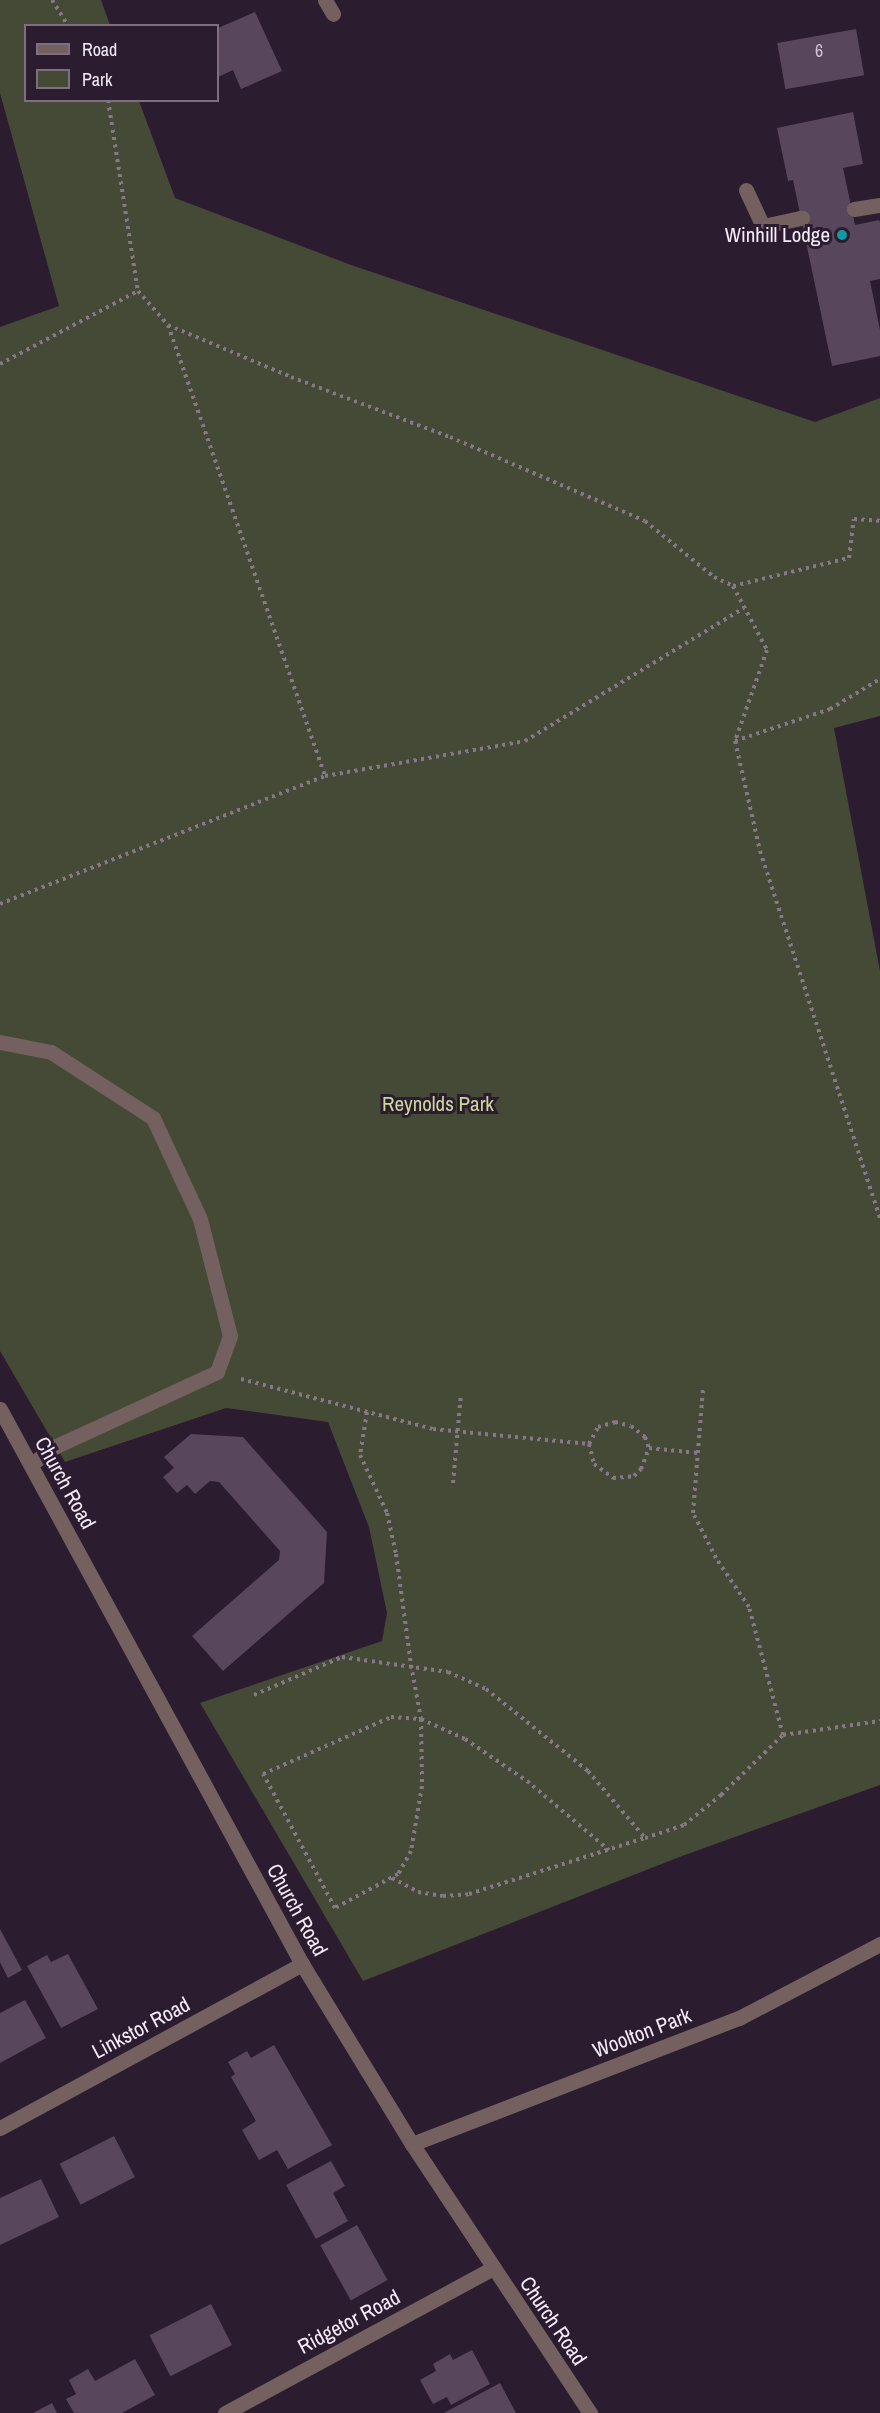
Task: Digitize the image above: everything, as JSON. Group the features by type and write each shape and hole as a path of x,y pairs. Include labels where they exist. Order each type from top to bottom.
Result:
{"street":[{"path":"746,190 763,226 802,218"},
{"path":"854,209 880,205"},
{"path":"0,1042 51,1052 153,1118 200,1219 230,1336 217,1372 56,1446 32,1464"},
{"name":"Church Road","path":"0,1409 32,1464 302,1964 412,2144 590,2413"},
{"name":"Woolton Park","path":"412,2144 739,2018 880,1944"},
{"name":"Linkstor Road","path":"0,2128 302,1964"},
{"name":"Ridgetor Road","path":"225,2413 493,2268"}],"path":[{"path":"52,0 67,24"},
{"path":"108,102 138,291 168,325 325,776"},
{"path":"0,364 138,291"},
{"path":"168,325 291,377 450,437 645,521 714,577 733,586 767,650 735,741 760,851 880,1219"},
{"path":"733,586 849,558 854,519 880,521"},
{"path":"0,904 325,776 525,741 744,608"},
{"path":"735,741 830,709 880,679"},
{"path":"217,1372 367,1412 457,1433 589,1444"},
{"path":"703,1388 693,1513 716,1558 749,1606 783,1736"},
{"path":"453,1483 461,1394"},
{"path":"367,1412 360,1455 387,1513 396,1554 411,1665 422,1719 422,1786 411,1851 398,1874 335,1908 263,1774 391,1717 422,1719 465,1739 527,1781 609,1850"},
{"path":"615,1422 632,1426 645,1437 649,1449 640,1470 634,1476 613,1478 594,1464 589,1444 598,1428 615,1422"},
{"path":"649,1449 698,1453"},
{"path":"254,1695 342,1657 448,1672 486,1689 588,1770 645,1838"},
{"path":"392,1878 418,1892 443,1896 469,1894 609,1850 684,1825 722,1795 783,1736 880,1721"}],"green space":[{"name":"Reynolds Park","path":"0,0 101,0 110,24 24,24 24,102 139,102 175,198 351,265 815,422 880,398 880,716 834,728 880,971 880,1785 682,1856 363,1981 200,1703 382,1641 387,1613 369,1527 328,1422 226,1408 65,1462 0,1351 0,327 59,306 0,93"}],"building":[{"path":"255,12 282,71 241,89 233,70 219,77 219,28"},
{"path":"856,29 864,75 785,89 777,43"},
{"name":"Winhill Lodge","path":"853,112 863,164 843,168 855,225 879,220 880,222 880,279 870,281 880,330 880,356 832,366 793,180 788,181 777,128"},
{"path":"191,1434 243,1437 327,1532 324,1583 223,1671 192,1636 279,1560 280,1551 219,1482 210,1481 195,1494 187,1485 177,1493 163,1477 174,1468 164,1457"},
{"path":"0,1929 22,1970 8,1978 0,1962"},
{"path":"68,1954 98,2009 61,2028 27,1966 47,1955 51,1962"},
{"path":"25,2000 46,2038 0,2063 0,2013"},
{"path":"274,2045 332,2145 288,2169 277,2150 259,2160 242,2130 256,2121 231,2077 235,2074 228,2062 247,2051 251,2058"},
{"path":"114,2136 135,2177 81,2205 60,2164"},
{"path":"331,2161 345,2186 333,2193 348,2221 316,2239 286,2185"},
{"path":"41,2179 59,2217 0,2245 0,2198"},
{"path":"357,2225 388,2280 351,2300 320,2245"},
{"path":"211,2304 232,2345 170,2376 150,2335"},
{"path":"472,2350 490,2384 451,2405 447,2397 433,2404 420,2380 436,2371 433,2364 450,2354 453,2360"},
{"path":"135,2359 155,2395 122,2413 74,2413 66,2399 76,2394 69,2380 88,2369 95,2381"},
{"path":"500,2383 516,2413 444,2413"},
{"path":"52,2403 57,2413 33,2413"}],"place":[{"name":"Winhill Lodge","path":"842,235"}]}
